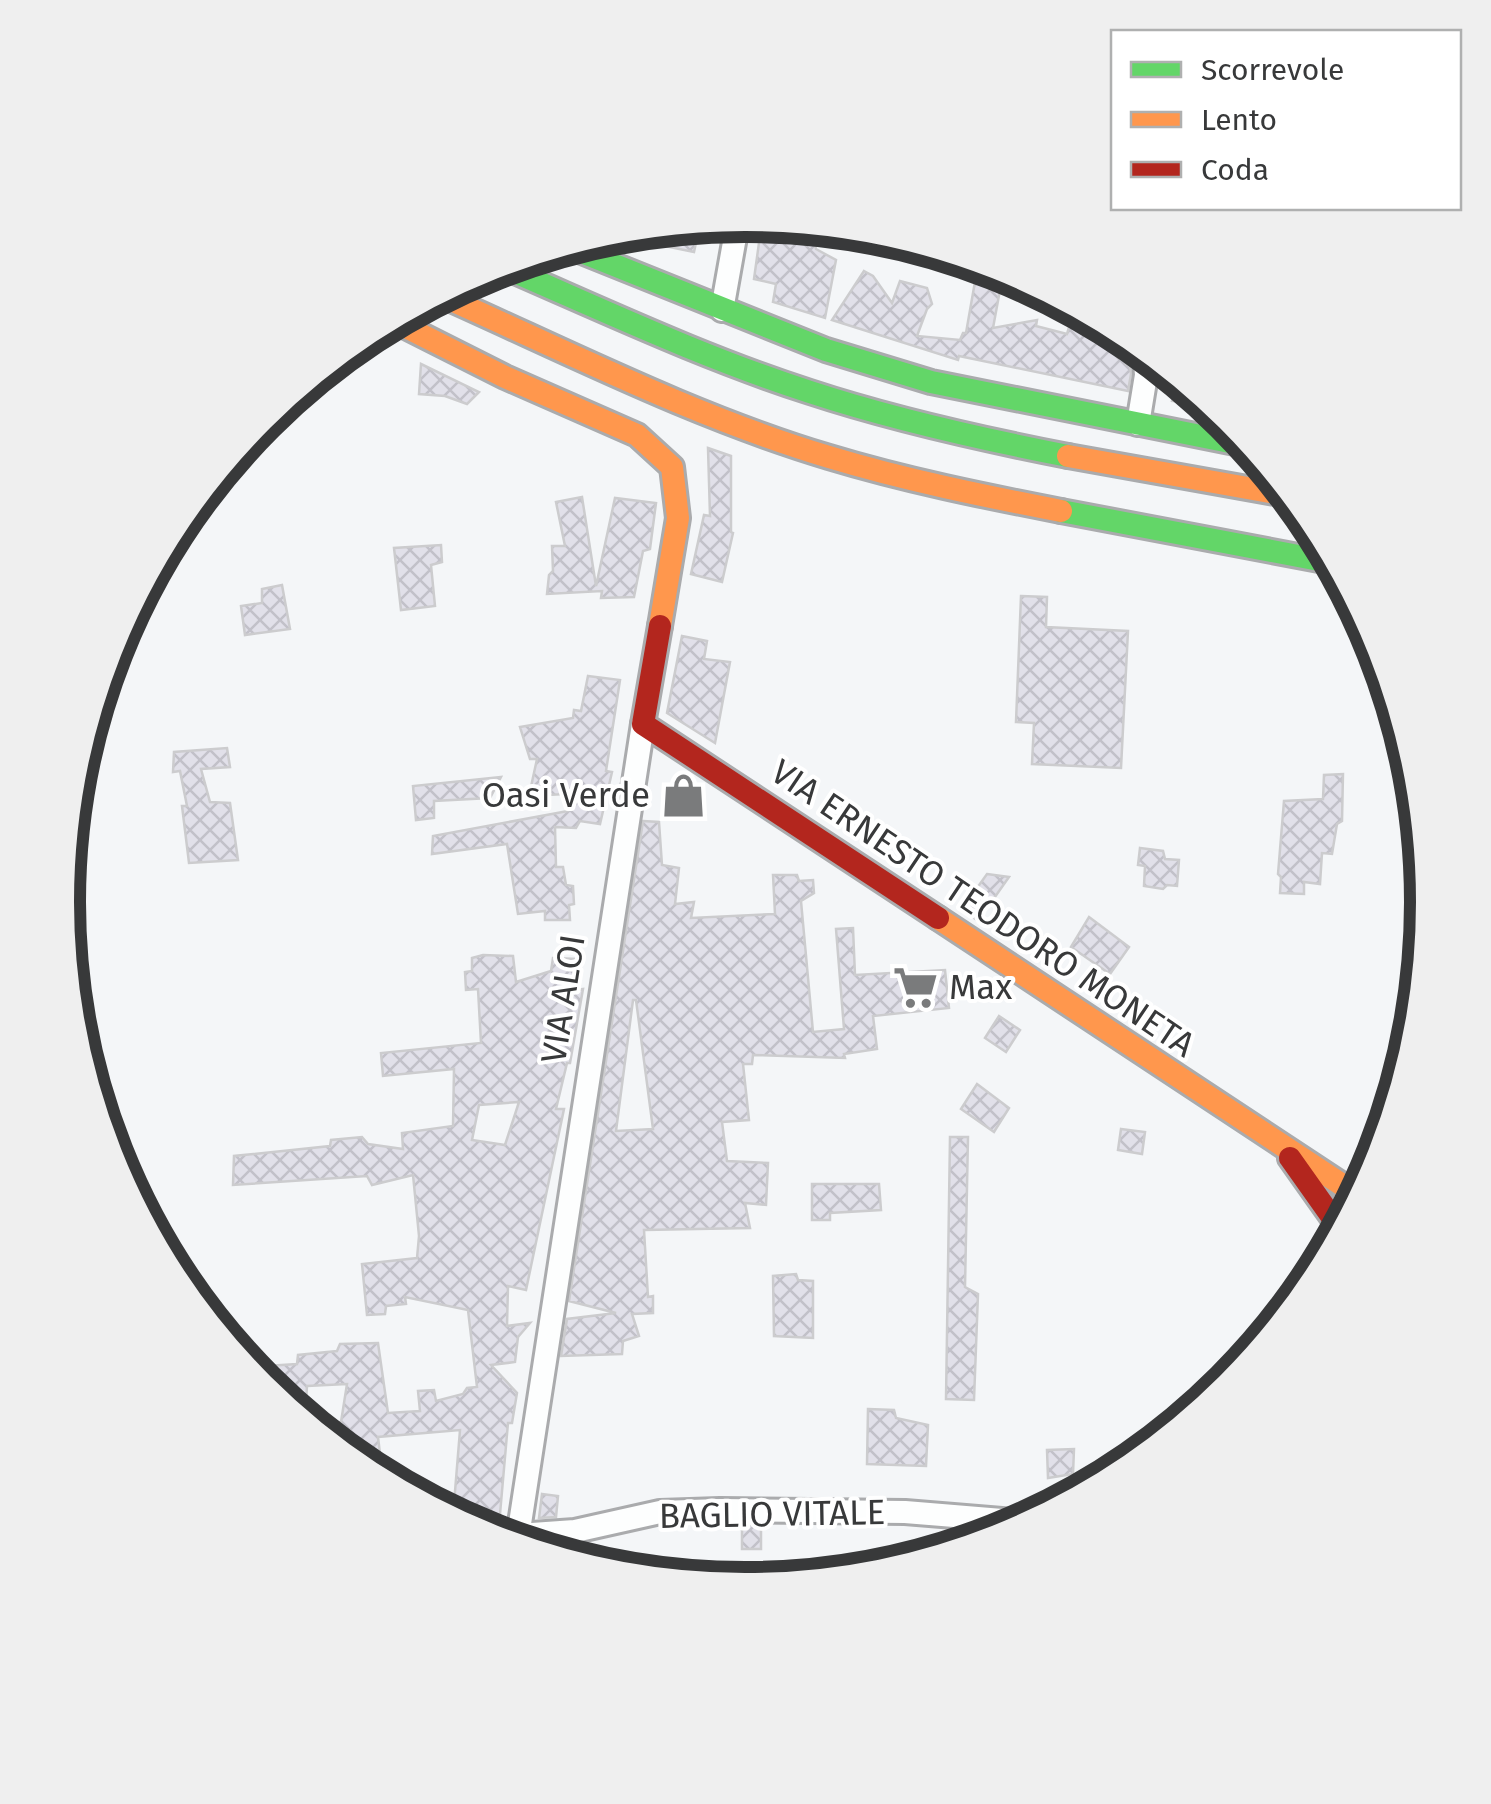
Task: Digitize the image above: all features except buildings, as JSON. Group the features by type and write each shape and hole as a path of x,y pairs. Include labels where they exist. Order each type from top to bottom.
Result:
{"street":[{"path":"722,310 735,237"},
{"path":"589,255 826,350 931,382 1226,441"},
{"path":"523,275 714,358 850,405 923,426 1269,492"},
{"path":"458,302 705,413 830,457 996,498 1316,559"},
{"name":"VIA ALOI","path":"409,329 504,377 637,434 672,467 677,487 678,518 519,1527"},
{"path":"1138,424 1146,370"},
{"name":"VIA ERNESTO TEODORO MONETA","path":"643,724 1346,1188"},
{"name":"VIA ERNESTO TEODORO MONETA","path":"1285,1150 1332,1216"},
{"name":"BAGLIO VITALE","path":"542,1535 660,1512 700,1510 905,1512 994,1519"}],"traffic: fast":[{"path":"590,255 826,350 931,382 1225,441"},
{"path":"523,275 770,379 938,428 1068,456"},
{"path":"1061,511 1316,559"}],"traffic: slow":[{"path":"457,303 632,382 779,441 886,473 1061,511"},
{"path":"409,329 505,377 637,435 672,467 678,518 660,626"},
{"path":"1068,456 1269,492"},
{"path":"938,918 1346,1187"}],"traffic: jam":[{"path":"660,626 643,724 938,918"},
{"path":"1290,1158 1331,1217"}],"place":[{"name":"Oasi Verde","path":"683,795"},
{"name":"Max","path":"916,987"}]}
